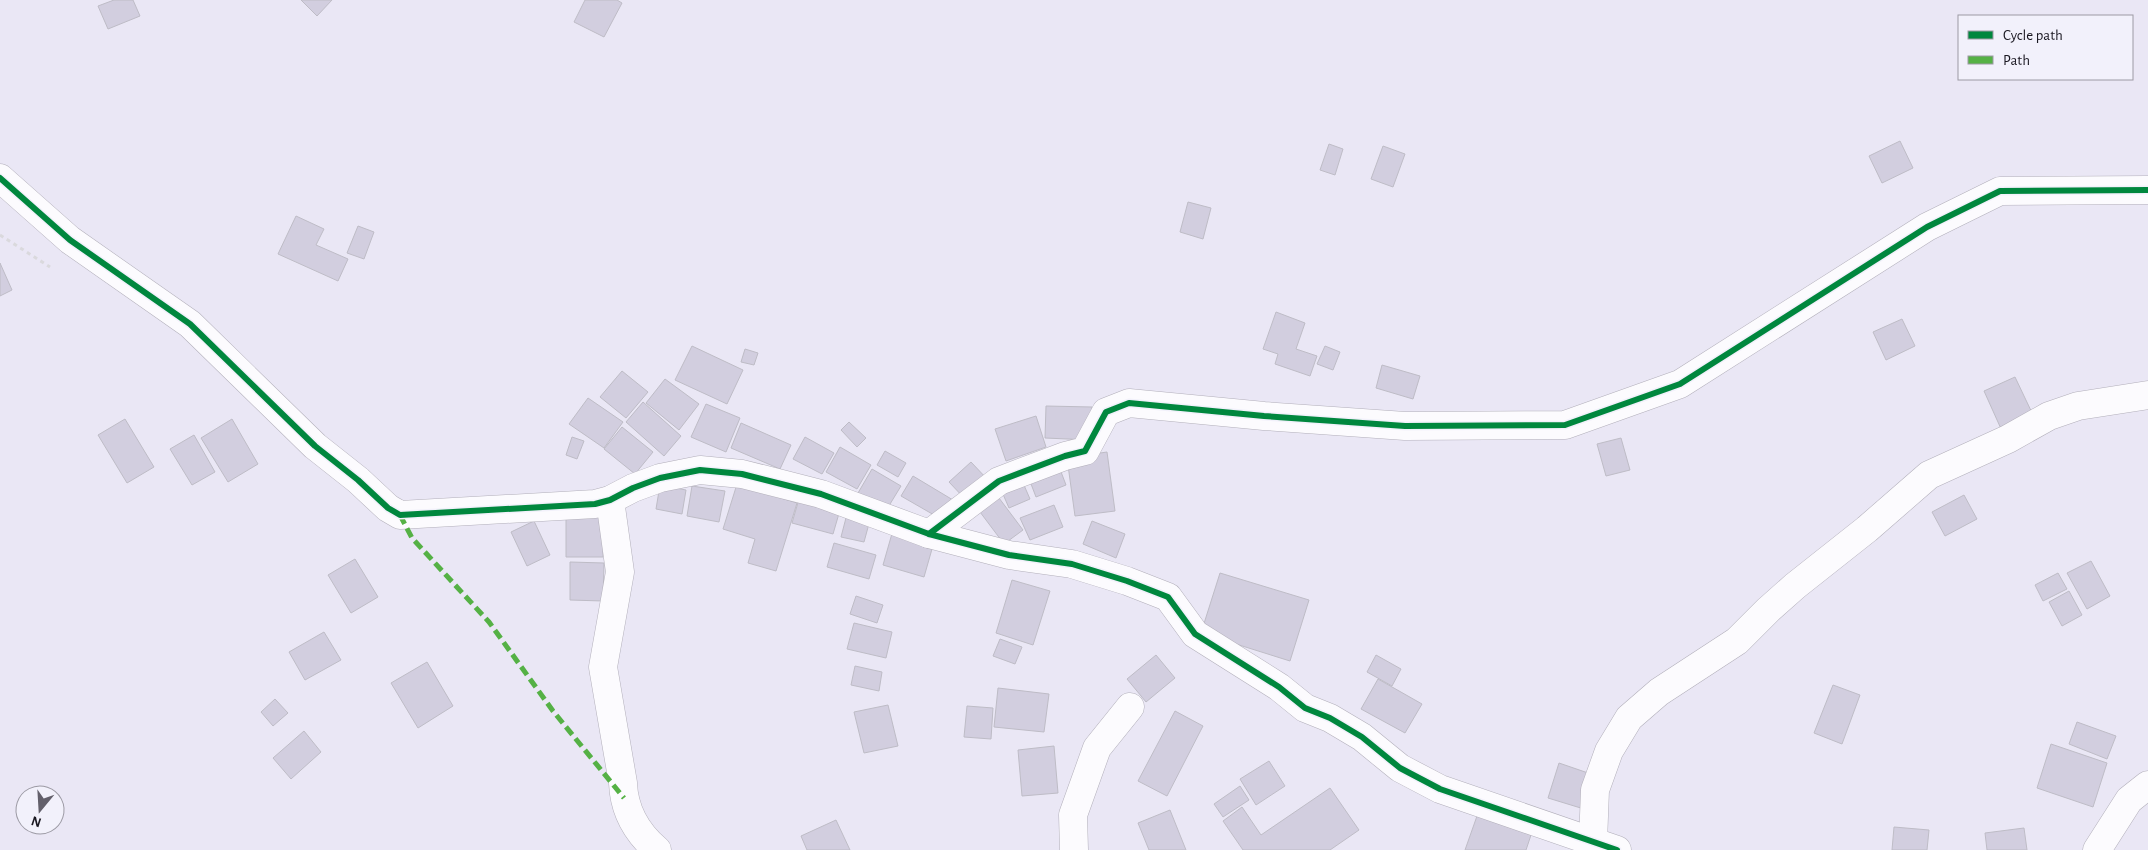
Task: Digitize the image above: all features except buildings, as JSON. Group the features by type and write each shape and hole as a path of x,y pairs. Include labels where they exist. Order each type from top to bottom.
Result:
{"street":[{"path":"0,178 70,240 190,324 315,446 358,480 388,508 400,515 595,504 610,500 632,488 660,478 700,470 742,474 821,494 929,534 1009,555 1072,564 1127,581 1168,597 1196,634 1279,686 1305,708 1330,718 1362,737 1400,768 1551,839 1605,846 1595,790 1609,751 1629,718 1659,692 1737,641 1795,586 1867,529 1929,475 2008,439 2049,416 2078,406 2148,395"},
{"path":"929,534 999,481 1065,456 1085,451 1106,412 1129,403 1264,416 1405,426 1565,425 1680,384 1927,227 2000,190 2148,190"},
{"path":"610,500 620,572 603,667 624,798 630,817 650,846"},
{"path":"1074,850 1073,815 1097,748 1130,707"},
{"path":"2097,850 2129,800 2148,785"}],"marked path":[{"path":"400,515 412,538 489,622 553,711 624,798"}],"cycle path":[{"path":"0,178 70,240 190,324 315,446 358,480 388,508 400,515 595,504 610,500 633,488 660,478 700,470 742,474 821,494 929,534 1009,555 1072,564 1127,581 1168,597 1195,634 1279,687 1305,708 1330,718 1362,737 1400,768 1440,789 1617,850"},
{"path":"929,534 999,481 1065,456 1085,451 1106,412 1129,403 1264,416 1405,426 1565,425 1680,384 1927,227 2000,191 2148,190"}]}
